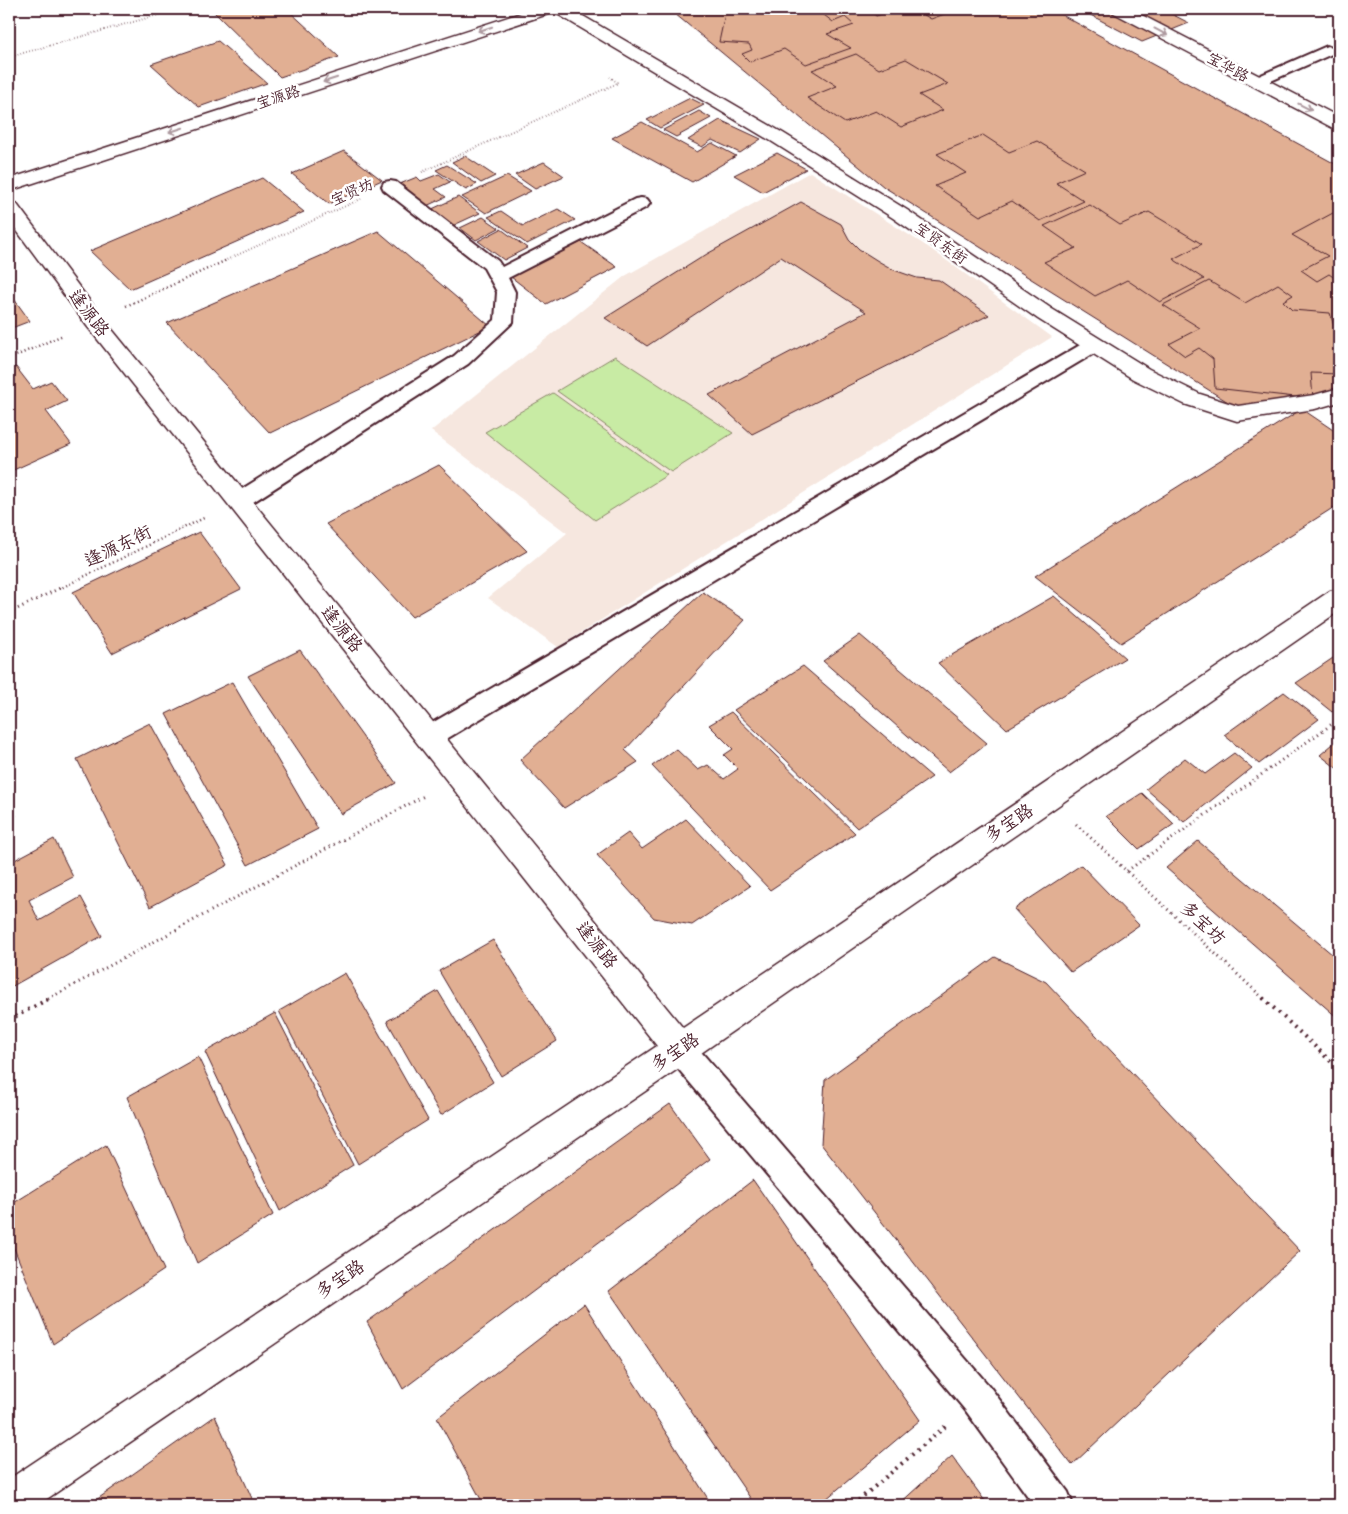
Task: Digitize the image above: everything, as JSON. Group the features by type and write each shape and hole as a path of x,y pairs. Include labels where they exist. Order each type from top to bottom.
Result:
{"street":[{"name":"宝源路","path":"9,184 548,9"},
{"name":"宝贤东街","path":"560,9 900,214 1045,314 1141,374 1192,399 1237,414 1315,402 1339,395"},
{"name":"宝华路","path":"1118,9 1339,124"},
{"name":"逢源路","path":"9,207 94,321 680,1049"},
{"name":"多宝路","path":"9,1502 680,1049 1339,598"}],"lane":[{"path":"1257,82 1327,51"},
{"path":"239,501 461,360 504,322 506,292 492,265 390,186"},
{"path":"498,276 641,203"},
{"path":"429,736 1094,345"},
{"path":"680,1049 978,1399 1055,1505"}],"path":[{"path":"9,57 179,9"},
{"name":"宝贤坊","path":"9,359 618,83"},
{"name":"逢源东街","path":"9,613 239,501"},
{"path":"1127,871 1339,719"},
{"path":"9,1020 461,776"},
{"name":"多宝坊","path":"1047,797 1339,1069"},
{"path":"853,1505 978,1399"}],"shaded area":[{"path":"810,172 928,247 1052,337 558,647 488,598 567,533 431,431 625,276"}],"green space":[{"path":"615,356 733,433 671,472 557,391"},
{"path":"553,393 667,475 595,520 485,432"}],"building":[{"path":"223,9 287,9 339,57 280,77 214,12"},
{"path":"669,9 1051,9 1339,166 1339,389 1315,399 1236,407 884,187"},
{"path":"726,9 826,9 824,15 833,22 845,17 854,25 827,34 851,48 806,64 784,49 750,62 742,54 752,50 749,44 719,42"},
{"path":"868,9 896,9 876,16"},
{"path":"914,9 958,9 931,19"},
{"path":"1079,9 1162,9 1189,23 1142,42"},
{"path":"218,41 267,83 199,107 151,64"},
{"path":"856,54 879,69 906,59 948,84 919,95 943,110 901,127 876,111 845,123 807,98 837,86 812,70"},
{"path":"690,98 704,105 660,128 647,120"},
{"path":"699,111 711,118 676,137 663,130"},
{"path":"720,120 761,139 740,153 712,140 702,147 688,140"},
{"path":"642,122 697,152 712,143 736,156 692,182 612,138"},
{"path":"983,135 1009,152 1037,141 1085,170 1056,183 1084,201 1040,221 1012,201 980,216 935,186 966,173 937,154"},
{"path":"344,151 382,180 329,204 292,174"},
{"path":"777,153 806,169 763,192 734,175"},
{"path":"465,156 495,176 481,183 452,162"},
{"path":"544,162 564,176 535,189 515,175"},
{"path":"447,165 477,184 466,190 436,170"},
{"path":"439,174 450,182 435,189 446,197 422,208 395,186 417,177 421,181"},
{"path":"507,176 531,191 486,213 462,197"},
{"path":"262,178 304,212 130,289 90,251"},
{"path":"458,197 480,213 452,226 430,210"},
{"path":"801,202 841,224 849,239 859,249 878,261 894,270 917,278 939,280 989,315 752,434 709,395 866,312 781,257 647,346 605,318 707,254"},
{"path":"1090,205 1120,225 1149,212 1202,244 1173,259 1204,279 1160,302 1127,280 1095,296 1044,262 1076,248 1044,226"},
{"path":"558,209 575,220 527,244 488,217 501,211 523,226"},
{"path":"1333,213 1339,217 1339,281 1329,274 1317,281 1301,270 1328,256 1292,235"},
{"path":"483,217 499,228 476,240 460,228"},
{"path":"501,229 527,248 504,260 478,241"},
{"path":"378,231 490,326 270,433 167,323"},
{"path":"581,242 617,267 546,304 511,277"},
{"path":"1209,281 1245,303 1278,284 1293,295 1283,301 1292,310 1330,313 1339,343 1339,374 1311,373 1313,399 1215,388 1213,359 1199,348 1185,356 1169,344 1200,328 1163,305"},
{"path":"9,292 30,321 9,329"},
{"path":"16,367 33,389 51,381 67,401 46,411 71,444 9,472 9,370"},
{"path":"1302,409 1339,434 1339,504 1121,643 1035,576"},
{"path":"439,465 527,551 412,617 326,524"},
{"path":"199,532 241,589 112,653 73,592"},
{"path":"703,592 745,620 625,750 638,762 564,808 520,760"},
{"path":"1054,596 1125,658 1007,729 938,663"},
{"path":"860,635 987,743 949,772 823,661"},
{"path":"300,650 396,783 341,814 248,676"},
{"path":"1339,654 1339,708 1332,712 1296,683"},
{"path":"803,666 932,777 857,828 734,710"},
{"path":"232,682 318,829 248,865 166,714"},
{"path":"1284,692 1319,719 1259,764 1224,735"},
{"path":"731,712 855,833 770,890 652,766 676,749 698,770 708,765 724,779 738,769 724,755 733,749 709,725"},
{"path":"150,723 228,865 150,907 77,759"},
{"path":"1339,739 1339,770 1320,755"},
{"path":"1234,753 1252,768 1184,822 1146,789 1185,758 1205,774"},
{"path":"1142,793 1174,824 1139,849 1106,816"},
{"path":"9,801 16,816 9,820"},
{"path":"686,819 750,886 692,925 654,918 597,855 628,833 642,849"},
{"path":"54,839 73,877 29,900 39,921 81,897 102,936 9,988 9,863"},
{"path":"1198,841 1339,960 1339,1019 1166,868"},
{"path":"1081,865 1139,925 1071,972 1014,909"},
{"path":"493,940 557,1041 501,1076 439,971"},
{"path":"995,957 1046,982 1300,1251 1072,1465 821,1144 825,1080"},
{"path":"345,973 428,1120 358,1164 279,1011"},
{"path":"438,991 493,1082 441,1115 387,1021"},
{"path":"275,1013 353,1165 280,1211 205,1052"},
{"path":"198,1057 273,1215 197,1263 127,1097"},
{"path":"670,1104 710,1159 403,1389 367,1322"},
{"path":"106,1145 164,1270 53,1344 9,1236 9,1206"},
{"path":"753,1180 920,1420 819,1505 755,1505 609,1291"},
{"path":"584,1304 712,1505 484,1505 437,1418"},
{"path":"215,1416 255,1505 89,1505"},
{"path":"952,1456 988,1505 898,1505"}]}
